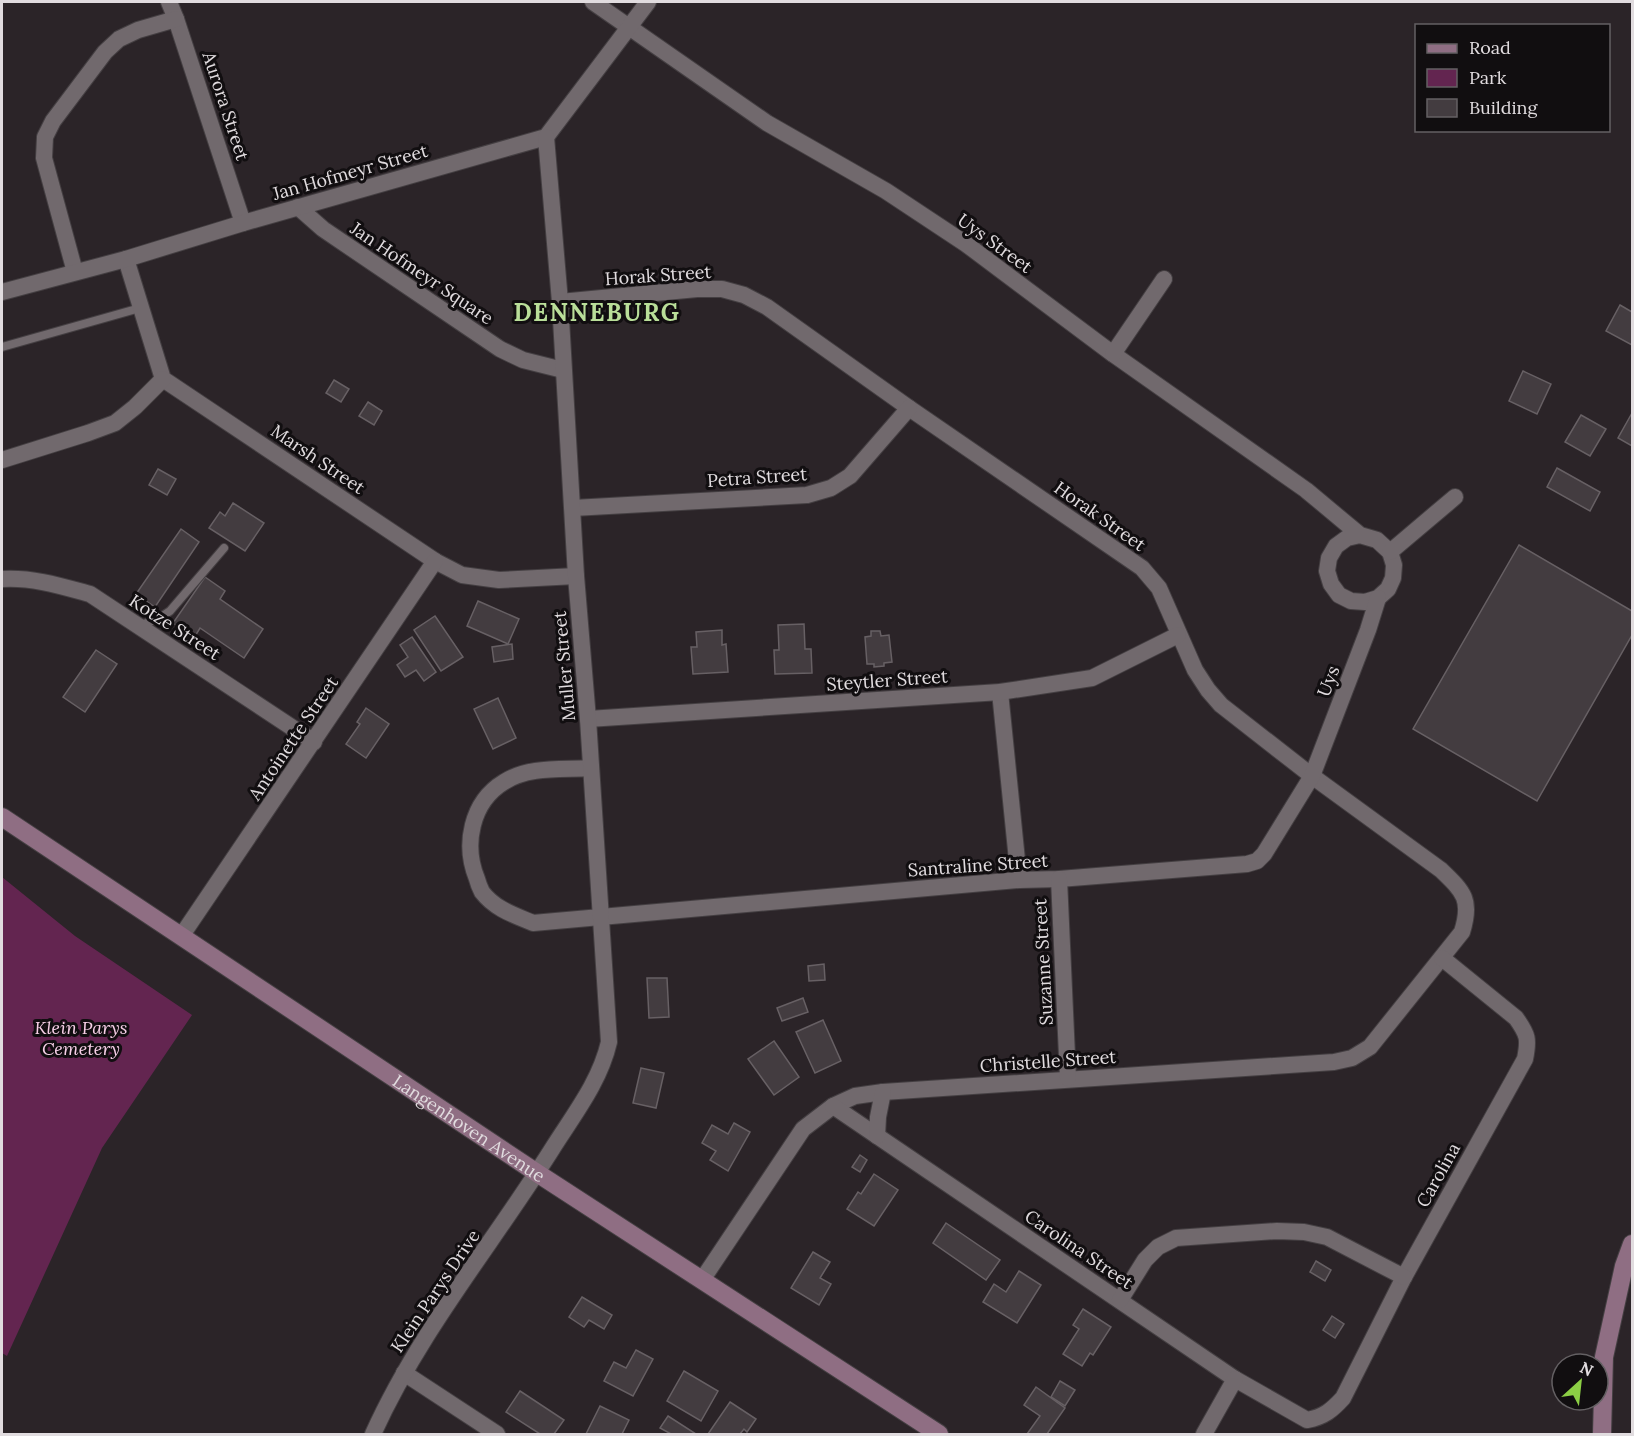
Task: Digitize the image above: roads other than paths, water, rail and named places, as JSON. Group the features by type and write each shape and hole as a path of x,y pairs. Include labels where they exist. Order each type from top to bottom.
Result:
{"street":[{"name":"Aurora Street","path":"169,2 243,223"},
{"name":"Uys Street","path":"593,2 767,123 886,191 966,244 1113,354 1306,490 1360,536"},
{"path":"546,137 648,2"},
{"path":"75,272 44,158 45,137 53,121 79,86 105,52 119,39 138,30 176,19"},
{"name":"Jan Hofmeyr Street","path":"2,292 126,260 243,223 546,137"},
{"name":"Muller Street","path":"537,1173 597,1077 605,1060 609,1042 588,719 576,576 560,302 546,137"},
{"name":"Jan Hofmeyr Square","path":"298,207 323,229 500,349 523,360 563,370"},
{"path":"2,460 88,434 115,423 163,379 126,260"},
{"path":"1113,354 1164,279"},
{"name":"Horak Street","path":"560,302 697,289 722,290 744,295 767,307 1142,568 1159,588 1195,670 1221,705 1312,776 1442,870 1460,888 1466,899 1467,915 1462,932 1442,958"},
{"name":"Marsh Street","path":"163,379 435,561 462,574 499,580 576,576"},
{"name":"Petra Street","path":"573,508 807,495 831,488 850,476 909,408"},
{"path":"1390,552 1455,497"},
{"path":"1360,536 1377,540 1390,552 1394,565 1393,578 1388,590 1378,598 1365,602 1351,602 1339,595 1331,584 1327,571 1329,558 1336,546 1347,538 1360,536"},
{"name":"Antoinette Street","path":"182,935 435,561"},
{"name":"Kotze Street","path":"2,579 47,582 90,594 314,742"},
{"name":"Uys","path":"1312,776 1378,598"},
{"name":"Steytler Street","path":"588,719 1000,692 1092,678 1178,635"},
{"name":"Suzanne Street","path":"1000,692 1019,880"},
{"path":"590,768 526,772 504,782 482,802 470,831 471,864 482,891 500,909 533,922 601,917"},
{"name":"Santraline Street","path":"601,917 1019,880 1059,879 1246,864 1257,861 1264,854 1312,776"},
{"name":"Langenhoven Avenue","path":"2,817 537,1173 939,1434"},
{"name":"Suzanne Street","path":"1059,879 1068,1078"},
{"name":"Christelle Street","path":"702,1280 803,1129 832,1106 855,1096 883,1092 1352,1059 1370,1047 1442,958"},
{"name":"Carolina","path":"1308,1420 1331,1412 1343,1398 1404,1277 1525,1059 1529,1041 1525,1030 1516,1018 1442,958"},
{"path":"877,1136 883,1092"},
{"name":"Carolina Street","path":"832,1106 1235,1379 1308,1420"},
{"name":"Klein Parys Drive","path":"373,1434 404,1373 430,1330 537,1173"},
{"path":"1120,1300 1145,1260 1158,1247 1176,1238 1277,1231 1304,1232 1327,1237 1404,1277"},
{"path":"1602,1434 1604,1357 1624,1266 1632,1244"},
{"path":"404,1373 497,1434"},
{"path":"1204,1434 1235,1379"}],"lane":[{"path":"2,347 140,308"},
{"path":"138,626 158,619 170,611 224,548"}],"district":[{"name":"DENNEBURG","path":"597,312"}],"park label":[{"name":"Klein Parys Cemetery","path":"81,1037"}]}
